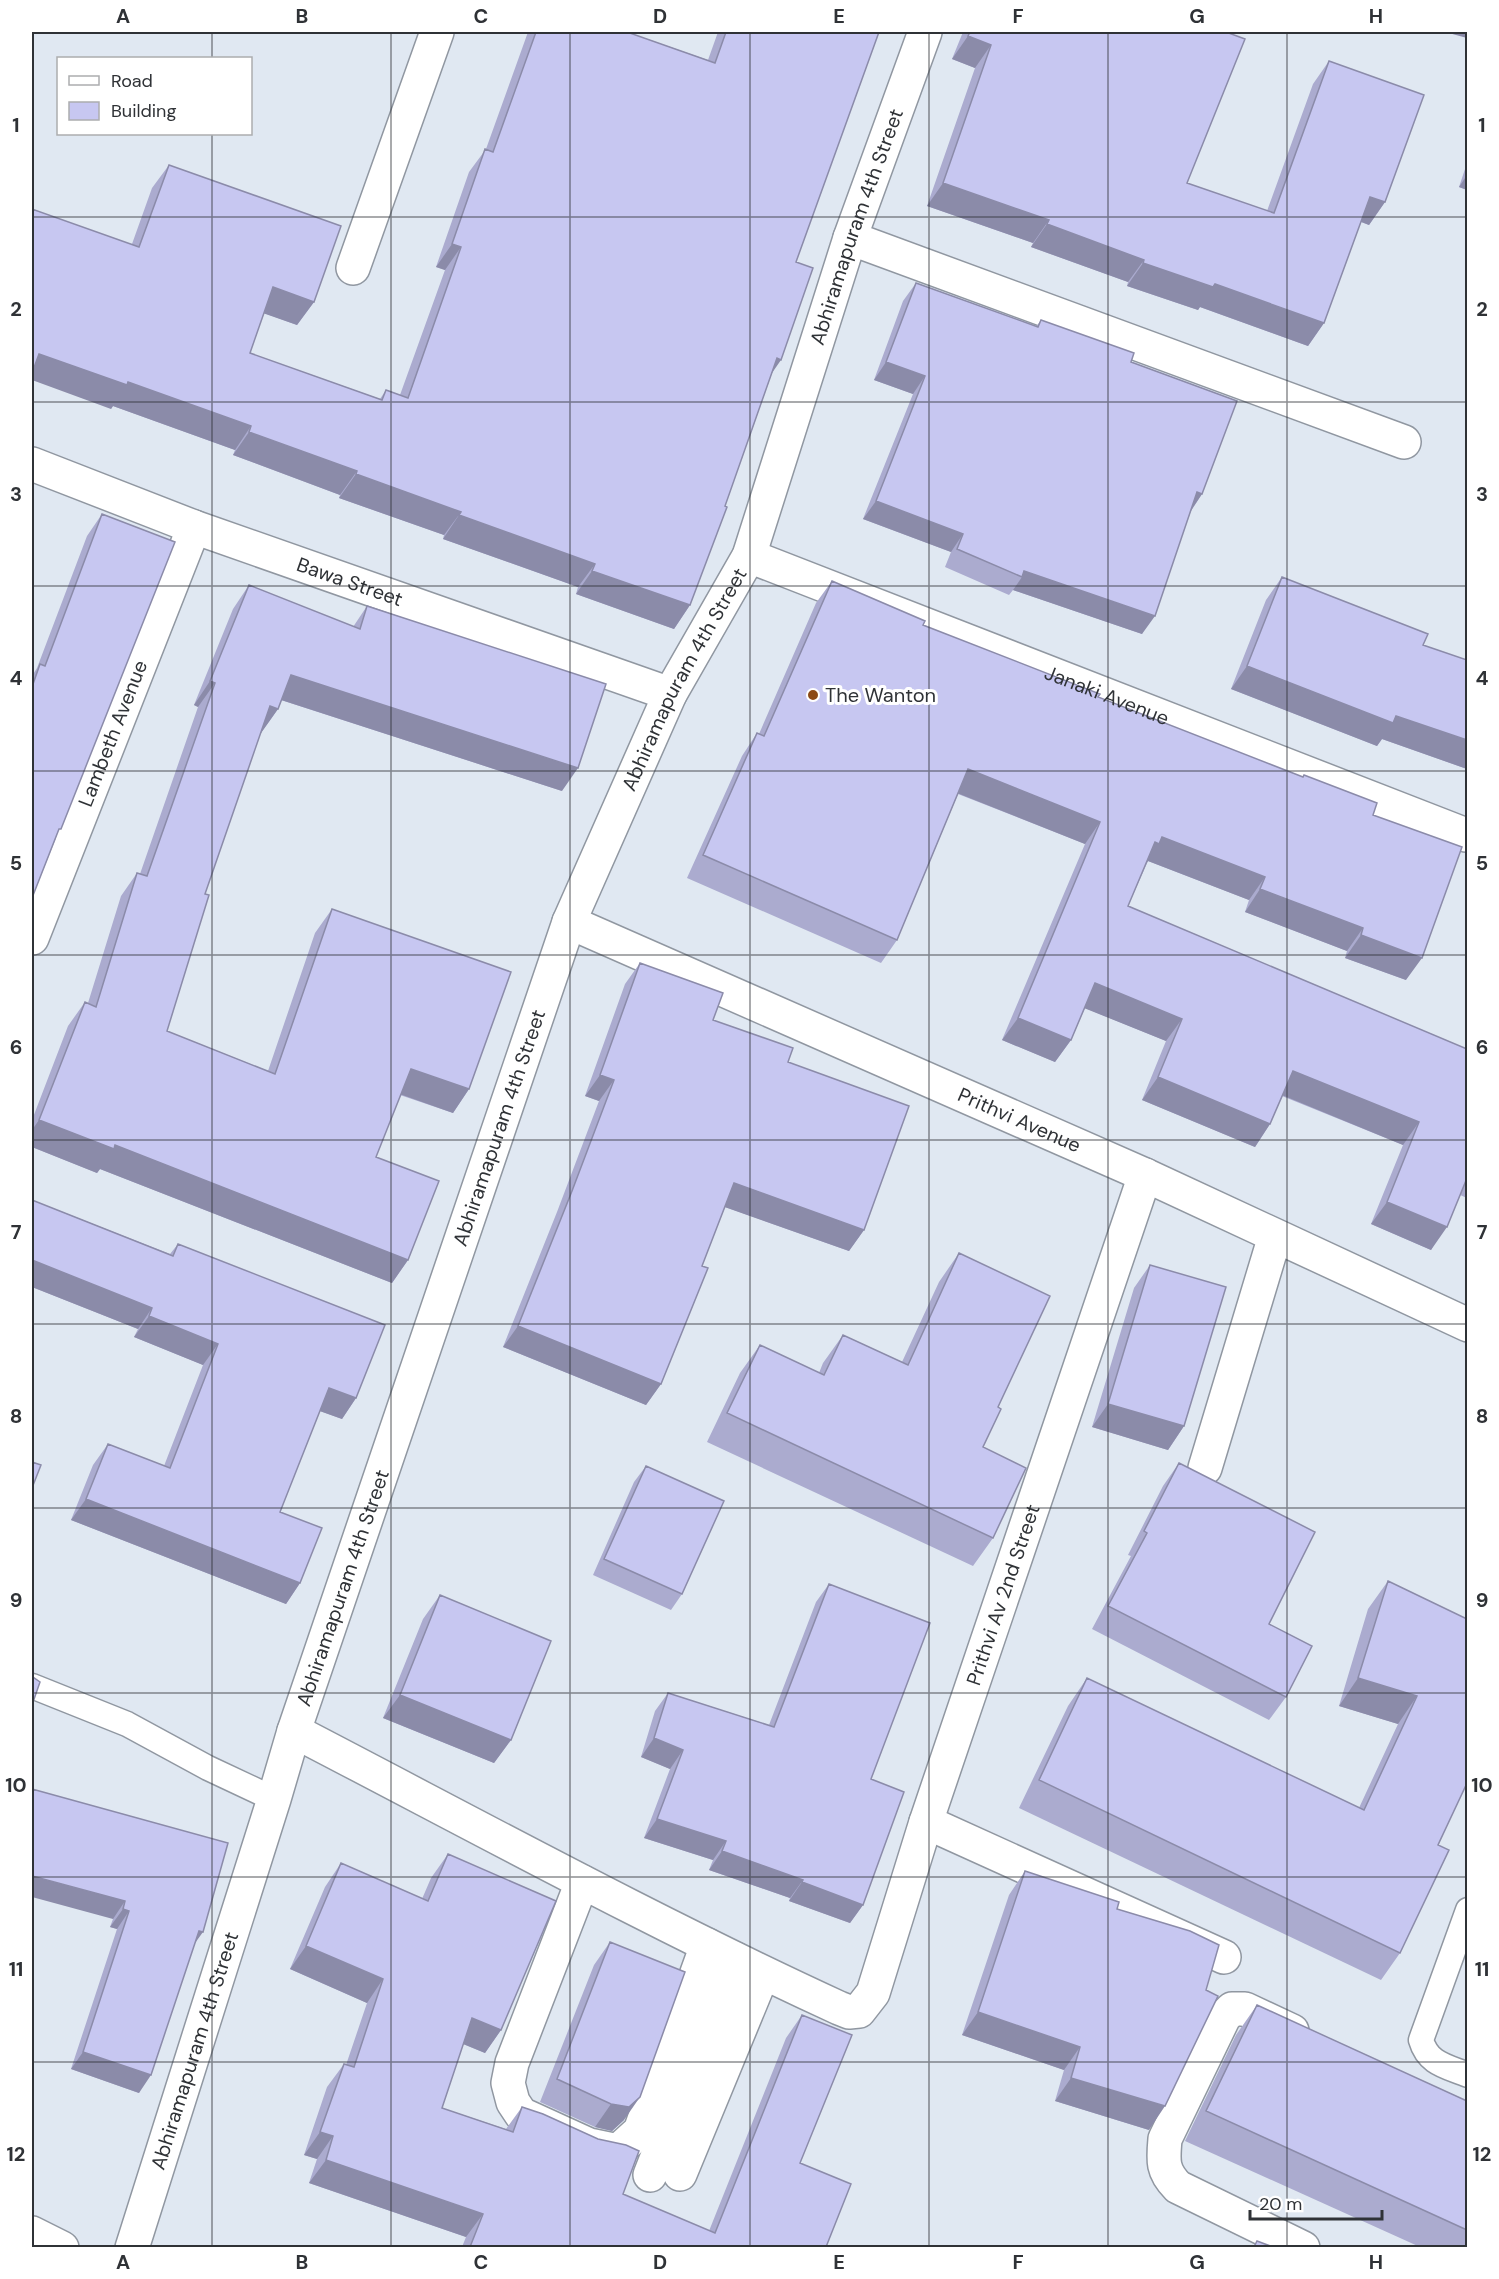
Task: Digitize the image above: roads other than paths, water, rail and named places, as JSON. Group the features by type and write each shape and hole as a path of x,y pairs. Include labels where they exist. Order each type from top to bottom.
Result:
{"street":[{"path":"353,268 436,32"},
{"name":"Abhiramapuram 4th Street","path":"132,2247 294,1731 569,921 670,694 749,556 850,238 925,32"},
{"path":"850,238 1404,442"},
{"name":"Bawa Street","path":"32,464 194,527 670,694"},
{"name":"Lambeth Avenue","path":"32,938 194,527"},
{"name":"Janaki Avenue","path":"749,556 1466,835"},
{"name":"Prithvi Avenue","path":"569,921 1145,1175 1467,1325"},
{"name":"Prithvi Av 2nd Street","path":"735,1959 849,2012 860,2011 873,1993 926,1822 1145,1175"},
{"path":"1205,1468 1275,1236"},
{"path":"294,1731 582,1882 735,1959"},
{"path":"926,1822 1224,1957"},
{"path":"582,1882 512,2063 508,2082 513,2102 521,2114 589,2145 618,2151 640,2131 735,1959"},
{"path":"665,2175 735,1959"},
{"path":"1303,2247 1178,2187 1168,2176 1163,2159 1165,2139 1224,2017 1232,2009 1245,2008 1318,2044"},
{"path":"32,2233 62,2247"}],"lane":[{"path":"32,1686 127,1724 208,1768 274,1799"},
{"path":"1467,1910 1421,2040 1425,2053 1437,2063 1467,2074"}],"place":[{"name":"The Wanton","path":"813,695"}]}
